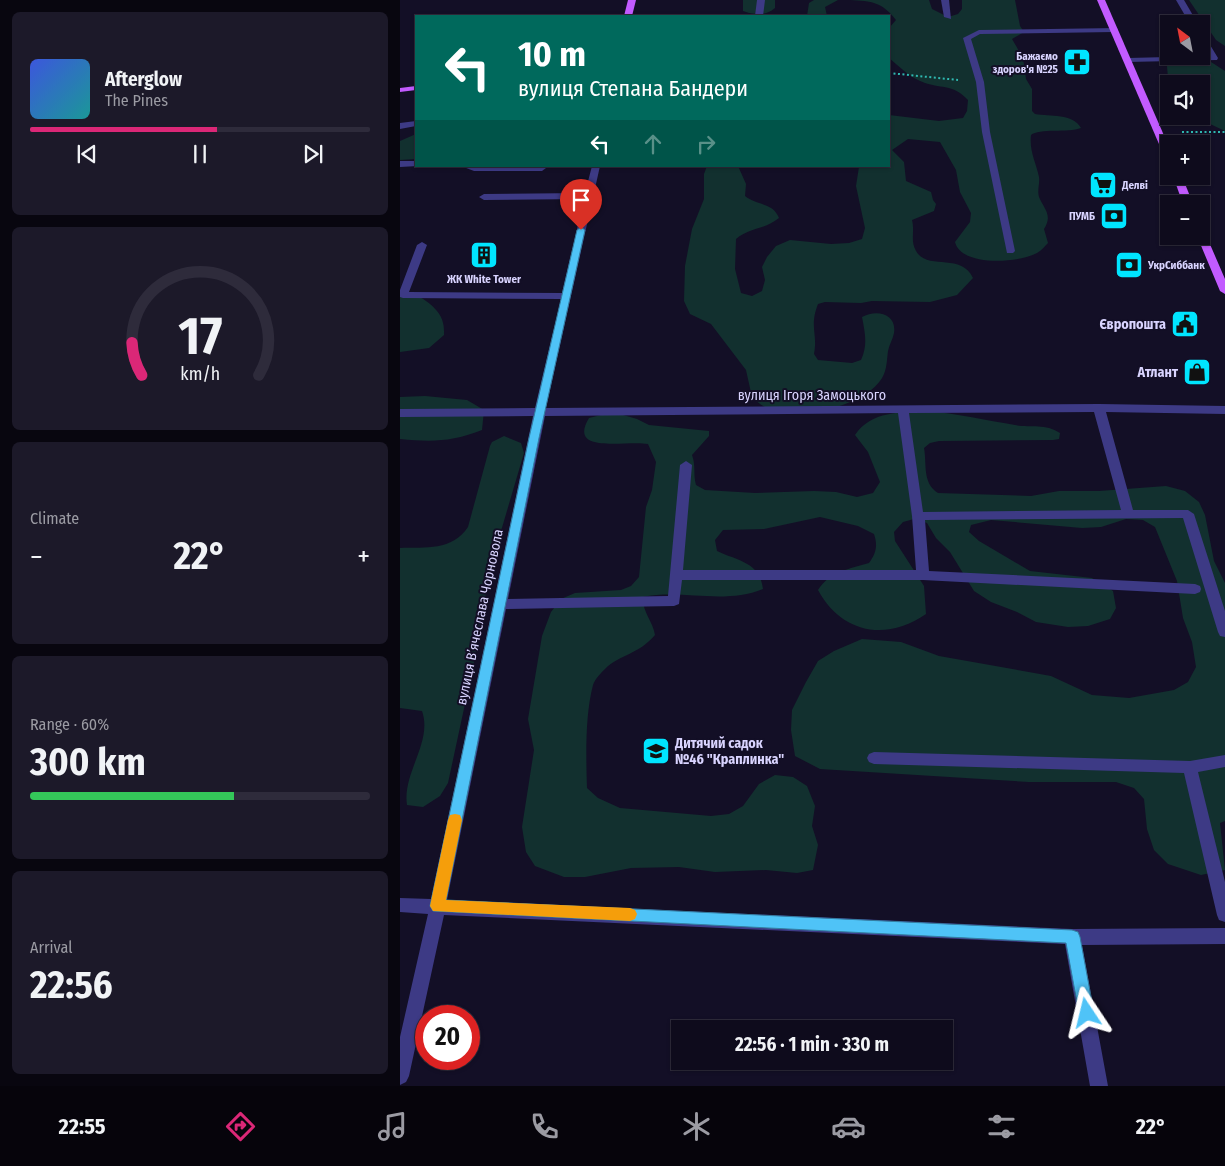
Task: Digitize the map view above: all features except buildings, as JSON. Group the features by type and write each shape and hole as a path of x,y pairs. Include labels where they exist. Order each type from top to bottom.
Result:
{"main road":[{"path":"628,15 632,0"},
{"path":"1101,0 1160,136"},
{"path":"400,90 415,88"},
{"path":"1205,245 1225,291"}],"street":[{"path":"759,15 761,0"},
{"path":"945,0 948,17"},
{"path":"1180,0 1189,15"},
{"path":"1010,251 986,132 980,82 966,38 979,32 1114,30"},
{"path":"1128,60 1160,59"},
{"path":"400,126 415,124"},
{"path":"400,164 415,164"},
{"path":"470,167 542,168"},
{"name":"вулиця Вʼячеслава Чорновола","path":"400,1076 438,906 540,412 596,167"},
{"path":"484,197 589,196"},
{"path":"422,245 403,295 566,296"},
{"path":"1099,408 1128,514"},
{"name":"вулиця Ігоря Замоцького","path":"400,413 1099,408 1225,410"},
{"path":"903,409 918,516 923,576"},
{"path":"499,604 674,601 686,465"},
{"path":"918,516 1188,514 1225,632"},
{"path":"676,576 923,576 1195,589"},
{"path":"874,758 1190,767 1225,760"},
{"path":"1190,767 1225,914"},
{"path":"400,905 1072,937 1225,936"},
{"path":"1072,937 1099,1086"}],"path":[{"path":"890,73 980,82"},
{"path":"1182,132 1225,132"}],"green space":[{"path":"743,0 775,0 775,8 764,14 743,11"},
{"path":"814,0 838,0 825,7 827,15 807,15 809,3"},
{"path":"850,0 929,0 932,9 948,17 958,14 962,9 962,0 1015,0 1020,26 1024,32 1012,39 1023,58 1026,79 1032,89 1032,111 1035,114 1061,116 1073,120 1081,128 1040,132 1031,135 1032,151 1039,177 1038,195 1048,216 1044,229 1048,243 1038,252 1029,256 1005,261 992,261 968,256 960,250 955,242 970,222 971,213 960,192 956,170 940,142 908,139 892,150 904,162 906,181 931,192 936,204 934,211 912,220 913,243 916,251 921,257 928,260 953,263 961,266 968,270 973,278 957,295 930,302 872,301 861,303 825,302 818,304 814,319 814,354 818,360 852,363 861,360 865,344 862,317 879,313 889,317 894,326 894,333 884,374 876,385 864,395 849,403 814,412 780,412 765,407 752,397 746,370 711,324 690,314 684,301 685,266 692,229 704,199 704,174 707,167 738,167 746,184 745,196 773,209 779,218 736,239 735,269 741,293 752,296 762,291 765,280 762,267 776,246 790,240 831,244 849,243 862,239 865,228 856,186 859,167 890,167 890,115 939,121 963,118 967,111 968,100 958,91 920,81 890,59 890,27 896,20 881,6 864,1"},
{"path":"1189,0 1225,0 1225,46 1216,40 1210,31 1210,15 1199,15"},
{"path":"1210,62 1225,71 1225,131 1210,124 1210,75 1168,75 1167,66 1210,65"},
{"path":"415,134 415,159 400,160 400,141"},
{"path":"400,291 413,294 426,301 441,317 444,335 429,348 400,352"},
{"path":"425,396 467,400 484,410 482,430 451,439 422,441 400,439 400,397"},
{"path":"928,411 1021,426 1049,428 1060,433 1059,439 1053,440 939,441 930,443 924,448 926,473 929,484 938,493 1031,496 1059,491 1099,491 1166,486 1185,491 1199,502 1205,515 1214,561 1225,583 1225,821 1220,823 1225,870 1201,875 1168,864 1154,850 1147,829 1144,799 1134,788 1116,782 1029,782 820,769 795,756 791,730 792,710 818,661 834,651 862,639 901,642 939,656 1051,676 1092,695 1129,698 1174,690 1188,682 1196,667 1192,642 1183,618 1177,581 1155,527 1143,520 1126,519 1101,527 1082,528 991,520 971,525 969,532 979,541 1030,571 1092,578 1113,591 1116,608 1110,619 1088,626 1068,627 1036,622 991,602 974,591 950,552 936,538 927,523 914,519 903,522 894,532 895,541 924,586 926,614 911,623 880,630 866,629 852,624 839,616 828,605 818,590 834,575 869,563 876,549 874,534 858,526 820,517 764,529 723,530 715,540 717,551 740,560 758,573 763,589 733,596 658,595 643,597 644,607 655,635 636,651 611,664 595,681 590,697 586,750 587,788 598,798 620,808 711,816 729,814 743,806 759,784 775,775 793,777 807,786 815,806 812,826 818,845 813,870 797,873 766,870 715,872 679,867 631,868 585,877 564,877 535,866 526,852 522,827 534,750 528,719 542,636 551,612 561,599 575,593 621,590 631,586 639,577 646,507 652,490 656,462 648,444 614,444 592,441 586,437 584,430 589,418 613,412 637,419 649,425 709,431 709,436 692,455 696,485 705,490 755,493 836,492 857,497 873,493 880,482 868,452 855,435 869,421 887,414"},
{"path":"504,436 521,443 524,453 486,582 485,611 448,783 440,796 423,807 407,805 409,781 421,746 424,723 422,711 400,708 400,548 438,546 446,544 462,535 468,527 490,446 492,442"}],"slow traffic":[{"path":"455,820 438,906 630,914"}],"place":[{"name":"Бажаємо здоров'я №25","path":"1077,62"},
{"name":"Делві","path":"1103,185"},
{"name":"ПУМБ","path":"1114,216"},
{"name":"ЖК White Tower","path":"484,255"},
{"name":"УкрСиббанк","path":"1129,265"},
{"name":"Європошта","path":"1185,324"},
{"name":"Атлант","path":"1197,372"},
{"name":"Дитячий садок №46 \"Краплинка\"","path":"656,751"}],"route":[{"path":"581,230 534,438 438,906 1072,937 1087,1013"}]}
